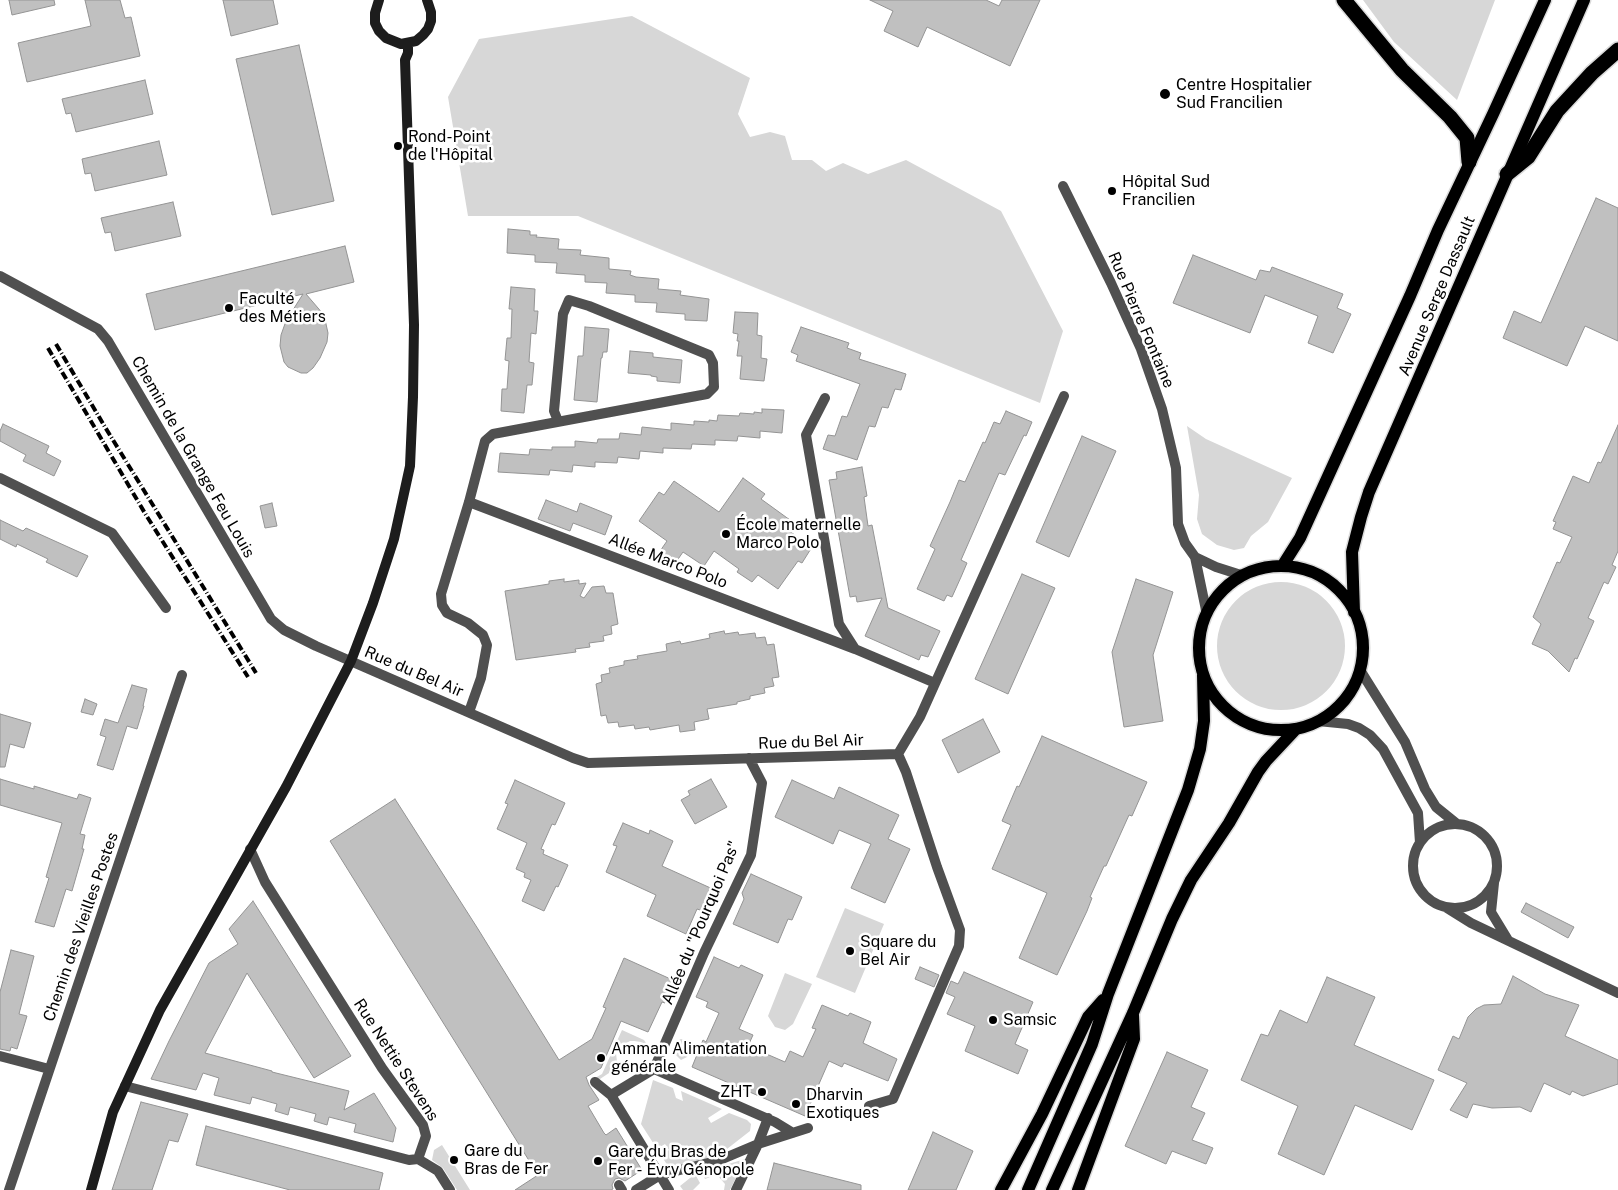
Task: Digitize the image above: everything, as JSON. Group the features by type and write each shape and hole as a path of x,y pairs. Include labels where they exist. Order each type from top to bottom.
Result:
{"highway":[{"path":"1344,0 1402,70 1450,117 1467,138 1469,162"},
{"path":"1507,174 1528,157 1557,111 1618,50"}],"main road":[{"name":"Avenue Serge Dassault","path":"1283,565 1304,529 1438,230 1545,0"},
{"name":"Avenue Serge Dassault","path":"1354,612 1352,552 1366,500 1584,0"},
{"path":"1028,1190 1092,1044 1108,994 1188,790 1200,748 1204,721 1203,675 1199,634 1206,610 1220,591 1240,575 1260,568 1283,565 1303,568 1326,580 1342,593 1354,612 1361,630 1363,650 1360,670 1351,690 1336,709 1318,721 1296,729 1271,730 1249,724 1229,711 1213,695 1203,675"},
{"path":"1052,1190 1191,880 1229,823 1258,772 1296,729"},
{"path":"1001,1190 1042,1114 1088,1017 1108,994"},
{"path":"1078,1190 1134,1039 1133,1013"}],"street":[{"path":"379,0 375,13 375,22 380,31 393,42 408,43 423,36 428,28 431,12 427,0"},
{"path":"91,1190 113,1112 160,1010 286,787 351,661 373,603 394,538 410,466 414,397 414,325 405,60 408,53 408,43"},
{"name":"Rue Pierre Fontaine","path":"1063,186 1141,349 1162,410 1176,468 1178,524 1185,543 1195,557 1206,610"},
{"name":"Chemin de la Grange Feu Louis","path":"0,276 98,329 108,341 271,619 284,630 351,661"},
{"path":"469,712 481,678 487,645 482,635 468,623 447,613 442,605 441,594 485,441 493,434 707,394 714,388 713,363 710,355 589,306 569,300 563,314 554,411 558,421"},
{"path":"869,1106 893,1099 960,946 960,930 906,772 898,754 920,717 1064,396"},
{"path":"825,398 806,435 839,624 855,649"},
{"path":"0,478 112,533 166,608"},
{"name":"Allée Marco Polo","path":"469,502 855,649 935,683"},
{"path":"1195,557 1240,575"},
{"name":"Rue du Bel Air","path":"351,661 588,763 898,754"},
{"path":"1360,670 1406,742 1425,789 1436,806 1457,824"},
{"name":"Chemin des Vieilles Postes","path":"9,1190 182,675"},
{"path":"1318,721 1348,724 1359,728 1370,735 1383,750 1418,813 1420,843"},
{"name":"Allée du \"Pourquoi Pas\"","path":"654,1069 710,940 751,855 762,783 749,758"},
{"path":"1508,940 1491,912 1497,865 1490,842 1471,827 1457,824 1440,826 1425,836 1415,853 1413,863 1414,874 1418,885 1432,901 1471,923 1618,994"},
{"name":"Rue Nettie Stevens","path":"250,848 265,882 387,1077 422,1125 426,1136 418,1159"},
{"path":"1444,907 1460,907 1475,903 1486,894 1495,881"},
{"path":"0,1056 49,1068"},
{"path":"611,1095 654,1069 768,1118 793,1132"},
{"path":"595,1082 611,1095 669,1190"},
{"path":"125,1086 409,1160 418,1159 438,1171 450,1190"},
{"path":"736,1190 768,1118"},
{"path":"636,1190 660,1175 720,1160 758,1144 808,1128"}],"shaded area":[{"path":"1363,0 1495,0 1457,100 1394,42"},
{"path":"632,16 750,78 738,114 750,137 770,132 785,136 792,160 812,160 826,171 843,163 868,174 906,160 1001,211 1063,331 1040,403 578,216 468,216 448,97 479,39"},
{"path":"1187,426 1206,439 1292,478 1268,522 1251,536 1244,548 1234,550 1217,545 1202,534 1197,519 1199,495"},
{"path":"1281,582 1305,587 1317,593 1326,601 1334,610 1340,622 1345,646 1340,670 1334,682 1326,691 1317,699 1305,705 1281,710 1257,705 1245,699 1236,691 1228,682 1222,670 1217,646 1222,622 1228,610 1236,601 1245,593 1257,587"},
{"name":"Square du Bel Air","path":"845,908 884,924 855,993 816,977"},
{"path":"785,973 812,984 793,1024 785,1030 775,1027 768,1016"},
{"path":"622,1030 644,1040 649,1047 647,1048 641,1042 630,1041 618,1048 616,1053 617,1062 609,1073 597,1081 595,1078 602,1074"},
{"path":"681,1039 692,1043 687,1057 681,1060 675,1054 677,1041"},
{"path":"653,1080 673,1088 676,1098 683,1101 681,1091 722,1109 708,1118 711,1123 729,1113 747,1120 751,1124 750,1131 718,1156 669,1168 661,1155 669,1150 665,1144 657,1149 641,1124"},
{"path":"442,1145 470,1190 457,1190 443,1168 432,1160 434,1150"},
{"path":"745,1159 730,1190 724,1190 725,1184 718,1176 705,1179 702,1172"},
{"path":"695,1174 700,1183 693,1190 683,1190 680,1186"}],"building":[{"path":"9,0 54,0 55,5 12,15"},
{"path":"85,0 120,0 125,18 131,17 140,56 27,82 18,43 91,26"},
{"path":"223,0 273,0 278,24 231,36"},
{"path":"870,0 986,0 999,6 1002,0 1040,0 1010,66 927,27 918,47 884,31 893,11"},
{"path":"299,45 334,201 272,215 236,59"},
{"path":"145,80 153,114 76,132 71,113 66,114 62,99"},
{"path":"159,141 167,175 95,191 91,173 85,174 82,159"},
{"path":"1596,198 1618,208 1618,341 1585,326 1567,366 1503,338 1514,311 1541,323"},
{"path":"173,202 181,236 115,251 111,232 105,233 101,218"},
{"path":"508,229 530,231 530,235 537,235 536,237 559,239 558,249 581,250 580,255 609,258 609,269 631,271 630,275 636,277 659,279 658,289 681,291 680,295 709,299 707,321 685,320 685,314 656,312 657,303 635,302 635,295 606,293 607,283 585,282 585,275 556,273 557,263 535,262 535,255 507,253"},
{"path":"345,246 354,282 306,294 324,315 328,333 327,342 320,358 307,373 301,373 288,367 284,362 280,346 281,335 286,321 303,294 155,330 146,294"},
{"path":"1193,255 1256,280 1260,270 1270,272 1272,267 1343,294 1337,308 1351,314 1333,353 1308,343 1318,316 1265,295 1250,333 1173,303"},
{"path":"511,287 535,289 534,311 538,311 536,334 531,333 529,362 534,363 532,385 527,385 524,413 501,411 502,389 507,389 509,361 505,360 507,338 511,338 512,309 509,309"},
{"path":"735,312 758,313 757,335 762,336 761,358 767,359 764,381 740,379 742,356 737,356 738,334 733,333"},
{"path":"585,327 609,329 607,352 603,352 601,358 597,402 574,400 578,356 583,356"},
{"path":"801,327 849,343 847,348 861,353 859,359 906,374 901,390 895,389 888,408 882,407 875,427 869,426 857,460 823,449 828,435 835,436 842,416 847,417 860,384 796,361 798,355 791,352"},
{"path":"630,351 653,353 653,357 682,360 680,383 657,381 657,377 651,375 628,373"},
{"path":"762,409 784,410 782,433 760,431 760,438 738,436 737,441 715,440 715,445 692,444 691,449 663,448 663,453 640,451 639,459 618,457 617,463 595,462 595,467 573,465 572,472 550,470 549,475 498,472 500,453 529,455 530,449 552,450 552,447 575,447 575,441 597,443 598,439 619,439 620,433 641,435 642,427 671,430 671,423 694,425 694,421 717,421 718,415 739,416 740,413 762,413"},
{"path":"1006,411 1032,422 1005,475 999,473 961,560 967,563 961,577 952,597 947,595 944,601 917,589 935,549 930,546 959,480 965,482 994,422 1000,424"},
{"path":"3,424 49,446 46,453 61,461 54,476 23,461 26,455 0,441 0,431"},
{"path":"1618,425 1618,551 1612,565 1616,567 1608,584 1604,582 1588,618 1594,621 1569,672 1548,651 1532,644 1541,624 1533,617 1557,562 1560,563 1572,537 1553,529 1556,522 1553,521 1573,476 1589,483 1598,462 1601,463"},
{"path":"1082,436 1116,451 1069,557 1036,542"},
{"path":"862,467 867,496 864,497 868,526 872,525 888,608 940,631 928,657 921,655 919,660 865,636 882,598 857,602 856,596 850,597 829,480 837,479 836,472"},
{"name":"École maternelle Marco Polo","path":"743,478 765,494 761,499 790,520 785,528 812,547 802,563 798,561 778,589 758,575 752,582 737,572 739,569 714,551 704,566 683,552 674,565 658,554 667,541 639,521 659,492 664,495 674,481 719,512"},
{"path":"546,500 577,512 580,503 612,516 605,535 573,523 570,531 538,519"},
{"path":"272,503 277,526 265,528 260,506"},
{"path":"0,520 23,531 26,528 88,556 77,577 46,562 48,559 17,544 16,547 0,539"},
{"path":"1022,574 1055,588 1008,694 975,679"},
{"path":"564,579 564,582 579,580 579,584 586,583 580,596 584,598 592,587 604,586 606,593 613,593 618,624 611,626 612,634 603,636 604,641 589,643 590,647 575,649 576,652 516,660 505,591 549,584 549,581"},
{"path":"1136,579 1173,592 1153,655 1163,721 1124,727 1112,652"},
{"path":"724,631 725,634 738,632 739,635 755,633 756,638 765,637 767,645 774,644 779,677 772,678 774,686 764,688 765,693 750,696 750,699 737,702 737,704 707,709 709,719 694,722 695,730 680,732 679,725 650,730 649,727 635,729 634,725 619,727 618,722 608,723 606,715 601,716 596,684 602,682 601,675 610,673 609,668 624,665 624,661 638,659 637,656 667,651 666,644 680,641 681,644 710,638 709,634"},
{"path":"132,685 147,689 137,729 127,726 113,770 97,765 106,737 100,735 105,719 118,723"},
{"path":"85,699 97,704 93,715 81,712"},
{"path":"0,714 31,723 24,748 10,744 5,767 0,767"},
{"path":"983,719 1000,752 958,773 942,740"},
{"path":"1042,736 1147,782 1132,816 1129,815 1106,866 1104,866 1090,897 1092,898 1087,911 1057,975 1019,958 1047,893 992,869 1011,825 1002,821"},
{"path":"0,779 34,789 34,786 77,799 79,794 91,798 80,834 85,835 82,849 84,849 72,891 66,889 54,927 35,922 49,878 46,877 62,823 0,805"},
{"path":"711,779 727,807 695,824 681,800 690,795 688,791"},
{"path":"515,780 565,803 555,825 552,824 541,849 544,850 543,854 568,865 544,911 522,901 531,880 524,877 525,873 516,869 527,843 497,829 508,804 505,803"},
{"path":"792,780 834,799 839,787 899,815 888,839 910,849 885,903 851,888 871,844 839,830 833,844 775,817"},
{"path":"395,799 559,1060 592,1039 606,1008 603,1007 624,958 675,981 665,1003 662,1002 648,1032 621,1021 601,1068 586,1077 599,1100 588,1106 604,1133 606,1135 616,1128 642,1170 625,1181 619,1178 615,1179 612,1185 613,1189 515,1190 538,1175 330,841"},
{"path":"623,823 649,834 650,830 673,841 662,866 715,890 706,912 697,909 686,934 647,916 656,895 606,872 617,846 613,845"},
{"path":"751,874 802,897 792,920 788,919 778,943 733,924 744,899 742,893"},
{"path":"253,901 351,1056 314,1078 247,973 205,1053 349,1091 344,1110 374,1093 396,1128 393,1142 354,1132 356,1124 329,1117 327,1125 314,1121 316,1114 290,1107 288,1115 275,1111 277,1104 252,1097 250,1104 214,1095 219,1078 203,1073 196,1090 151,1079 209,963 238,944 229,929"},
{"path":"1526,903 1574,927 1568,938 1521,912"},
{"path":"11,950 34,956 19,1014 27,1016 17,1049 11,1047 10,1051 0,1049 0,992"},
{"path":"714,957 739,968 741,965 763,975 739,1029 753,1035 748,1046 785,1062 790,1051 803,1057 816,1029 812,1028 822,1005 848,1016 850,1013 871,1022 863,1043 897,1059 888,1081 844,1063 842,1067 829,1061 805,1116 692,1067 703,1040 706,1042 719,1013 706,1007 708,1002 696,997"},
{"path":"920,967 939,975 934,987 915,979"},
{"name":"Samsic","path":"964,972 1033,1002 1015,1044 1028,1050 1018,1074 965,1051 975,1026 947,1014 955,997 946,993 951,981 958,984"},
{"path":"1513,976 1545,994 1579,1005 1565,1036 1618,1060 1618,1084 1583,1096 1572,1091 1570,1095 1544,1083 1531,1112 1520,1107 1492,1108 1473,1104 1467,1118 1450,1110 1467,1083 1438,1070 1453,1036 1459,1039 1468,1017 1476,1009 1484,1005 1501,1004"},
{"path":"1327,977 1375,997 1354,1045 1434,1080 1412,1130 1355,1105 1324,1175 1278,1154 1298,1106 1241,1080 1261,1034 1268,1036 1280,1010 1307,1023"},
{"path":"1167,1052 1208,1070 1191,1107 1205,1113 1192,1140 1213,1148 1206,1164 1172,1151 1166,1164 1125,1146"},
{"path":"141,1102 188,1114 178,1142 169,1140 152,1190 112,1190"},
{"path":"206,1126 383,1173 379,1190 290,1190 196,1165"},
{"path":"933,1132 973,1151 956,1190 908,1190"},
{"path":"774,1163 861,1185 861,1190 767,1190"}],"railway":[{"path":"56,344 256,673"},
{"path":"48,348 146,515 248,677"}],"place":[{"name":"Centre Hospitalier Sud Francilien","path":"1165,94"},
{"name":"Rond-Point de l'Hôpital","path":"398,146"},
{"name":"Hôpital Sud Francilien","path":"1112,191"},
{"name":"Faculté des Métiers","path":"229,308"},
{"name":"École maternelle Marco Polo","path":"726,534"},
{"name":"Square du Bel Air","path":"850,951"},
{"name":"Samsic","path":"993,1020"},
{"name":"Amman Alimentation générale","path":"601,1058"},
{"name":"ZHT","path":"762,1092"},
{"name":"Dharvin Exotiques","path":"796,1104"},
{"name":"Gare du Bras de Fer","path":"454,1160"},
{"name":"Gare du Bras de Fer - Évry Génopole","path":"598,1161"}]}
